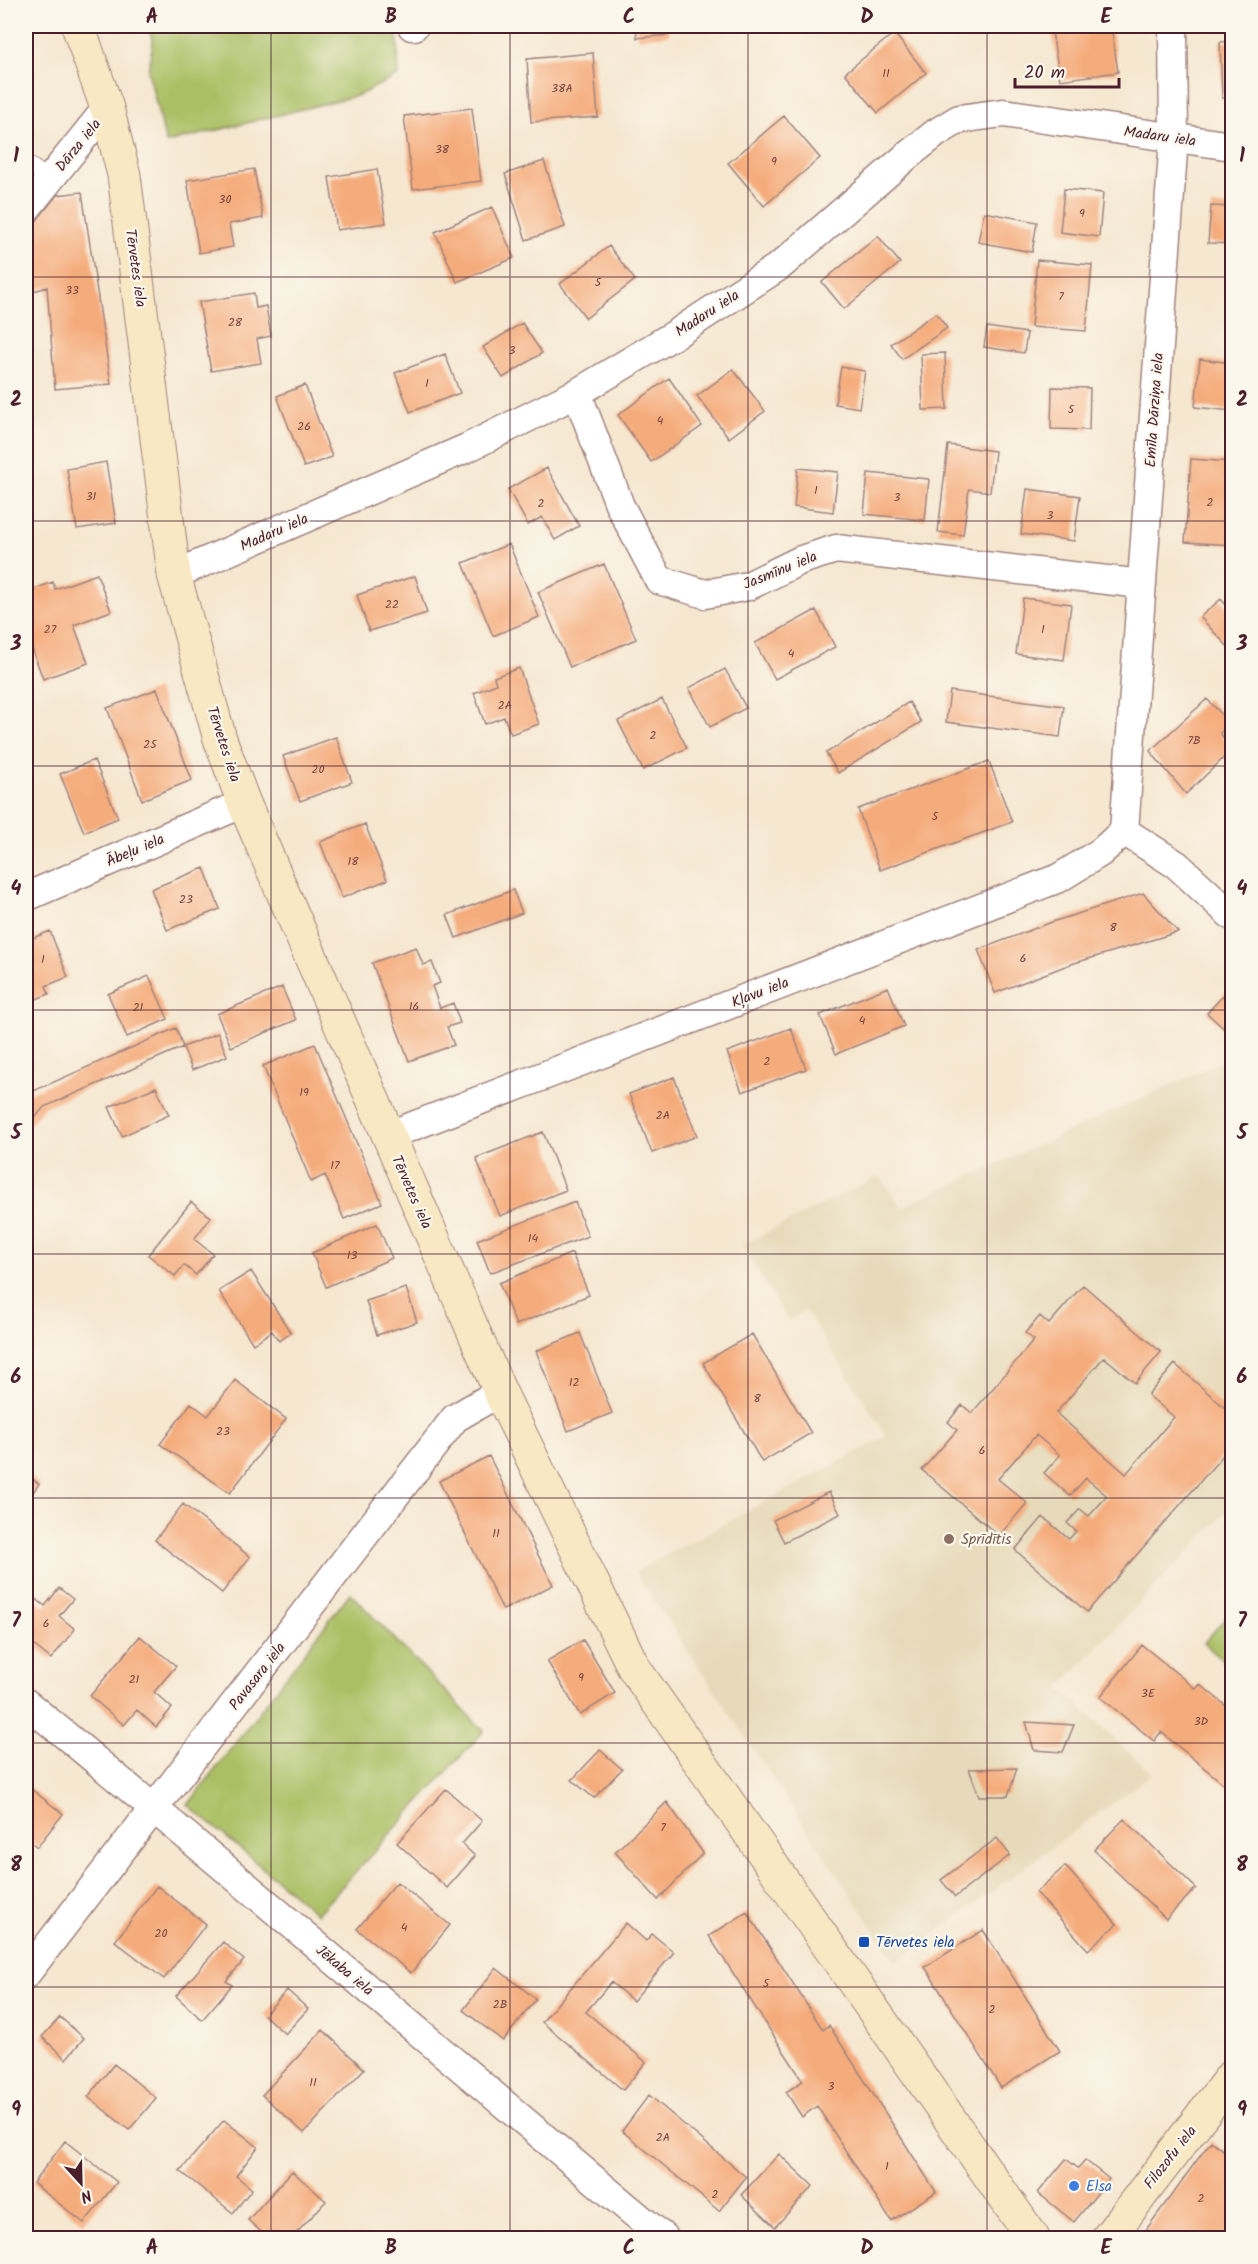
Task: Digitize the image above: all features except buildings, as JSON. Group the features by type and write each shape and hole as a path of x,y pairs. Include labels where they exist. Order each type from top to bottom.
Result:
{"main road":[{"name":"Tērvetes iela","path":"78,26 107,108 124,175 174,575 220,739 244,803 387,1136 500,1392 634,1668 1033,2238"},
{"name":"Filozofu iela","path":"1108,2238 1233,2076"}],"street":[{"name":"Emīla Dārziņa iela","path":"1124,831 1174,138 1173,26"},
{"name":"Dārza iela","path":"26,209 107,108"},
{"name":"Madaru iela","path":"174,575 467,448 577,393 674,335 781,264 914,150 959,119 1003,114 1233,146"},
{"name":"Jasmīnu iela","path":"577,393 620,506 659,580 705,594 748,586 801,560 836,549 1142,584"},
{"name":"Ābeļu iela","path":"26,897 244,803"},
{"path":"1124,831 1178,865 1233,916"},
{"name":"Kļavu iela","path":"387,1136 1059,878 1101,852 1124,831"},
{"name":"Pavasara iela","path":"26,1974 455,1418 500,1392"},
{"name":"Jēkaba iela","path":"26,1702 155,1808 566,2159 664,2238"}],"lane":[{"path":"26,162 50,180"}],"shaded area":[{"name":"Sprīdītis","path":"1232,1057 1232,1506 1059,1687 1152,1774 896,1962 635,1572 887,1436 805,1310 788,1321 742,1245 879,1176 902,1207"}],"green space":[{"path":"148,26 397,26 399,75 359,95 166,143 148,71 153,42"},
{"path":"350,1593 484,1731 317,1914 188,1805"},
{"path":"1232,1610 1232,1669 1204,1643"}],"place":[{"name":"Sprīdītis","path":"949,1539"},
{"name":"Tērvetes iela","path":"864,1942"},
{"name":"Elsa","path":"1074,2186"}]}
